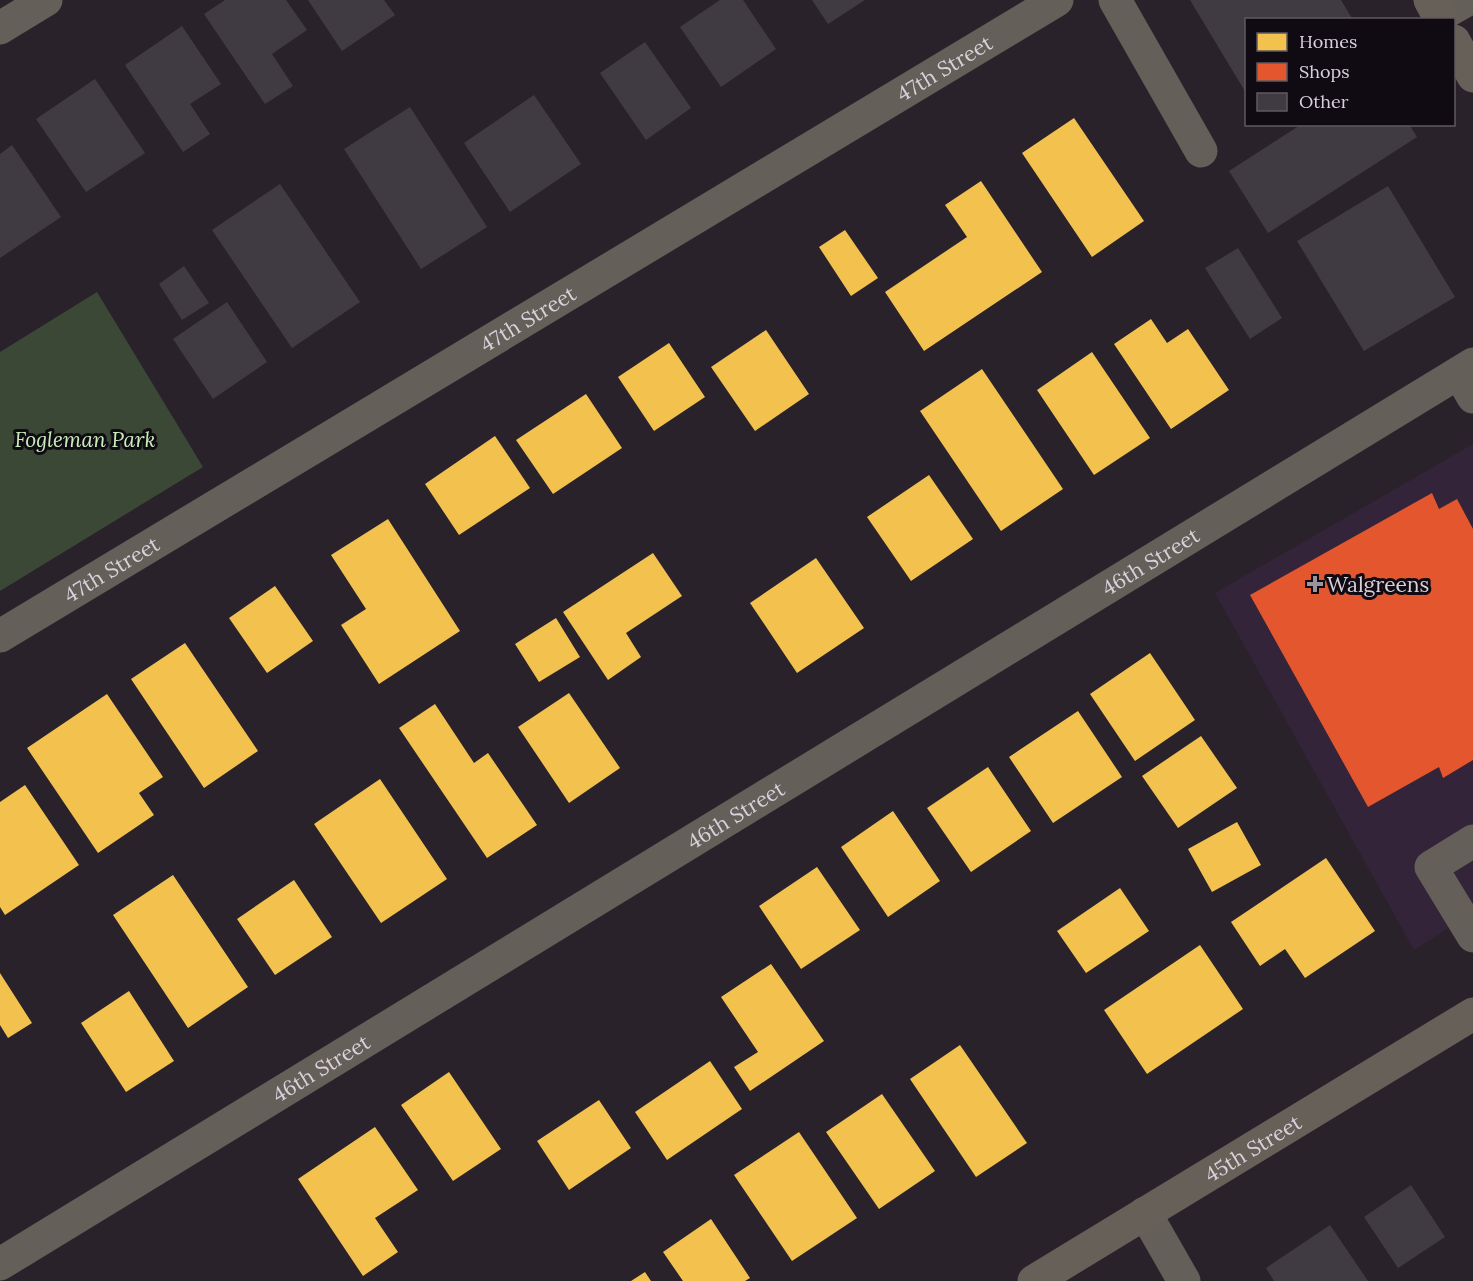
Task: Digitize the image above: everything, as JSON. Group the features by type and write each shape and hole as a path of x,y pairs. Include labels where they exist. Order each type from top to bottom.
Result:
{"main road":[{"path":"1455,44 1473,76"},
{"name":"45th Street","path":"1034,1281 1473,1014"}],"street":[{"path":"0,28 46,0"},
{"name":"47th Street","path":"0,636 1057,0"},
{"path":"1115,0 1201,151"},
{"path":"1442,18 1467,0"},
{"name":"46th Street","path":"0,1264 1468,378"},
{"path":"1473,841 1431,867 1473,936"},
{"path":"1145,1213 1184,1281"}],"shaded area":[{"name":"Walgreens","path":"1473,444 1473,912 1414,950 1215,593"}],"green space":[{"name":"Fogleman Park","path":"97,292 203,467 0,591 0,352"}],"building: Homes":[{"path":"1074,118 1144,221 1092,257 1022,153"},
{"path":"981,181 1042,272 924,351 885,292 967,237 945,205"},
{"path":"845,230 878,278 851,296 819,247"},
{"path":"1151,319 1167,343 1188,329 1229,390 1171,429 1114,344"},
{"path":"766,330 809,394 755,431 711,367"},
{"path":"669,343 705,397 654,431 618,377"},
{"path":"1092,352 1150,438 1094,475 1037,390"},
{"path":"982,369 1063,489 1001,531 920,411"},
{"path":"586,394 622,448 553,494 516,440"},
{"path":"495,436 530,488 459,535 425,484"},
{"path":"929,475 973,539 911,581 867,517"},
{"path":"388,519 460,631 379,684 341,625 366,609 331,555"},
{"path":"653,553 682,596 626,633 641,657 608,680 563,612"},
{"path":"816,558 864,628 797,673 750,603"},
{"path":"275,586 313,641 267,673 229,618"},
{"path":"556,618 580,657 539,682 515,644"},
{"path":"185,643 258,751 204,788 131,679"},
{"path":"1150,653 1195,720 1135,761 1090,694"},
{"path":"569,693 620,768 569,803 518,727"},
{"path":"107,694 163,777 139,793 154,815 98,853 27,748"},
{"path":"435,704 474,763 488,753 537,825 487,858 399,728"},
{"path":"1078,711 1122,777 1053,823 1009,757"},
{"path":"1201,736 1237,788 1178,828 1142,776"},
{"path":"988,767 1031,831 971,872 927,808"},
{"path":"380,779 447,879 381,923 314,824"},
{"path":"25,785 79,865 5,915 0,907 0,802"},
{"path":"893,811 940,881 888,917 841,847"},
{"path":"1237,822 1261,865 1212,892 1188,849"},
{"path":"1326,858 1375,931 1305,978 1285,949 1260,966 1231,922"},
{"path":"817,867 860,930 801,969 759,906"},
{"path":"173,875 248,987 188,1028 113,915"},
{"path":"294,880 332,937 275,975 237,919"},
{"path":"1120,888 1149,931 1086,973 1057,931"},
{"path":"1200,945 1243,1009 1147,1074 1104,1010"},
{"path":"771,964 824,1041 750,1091 734,1067 758,1052 721,997"},
{"path":"0,973 32,1023 8,1038 0,1025"},
{"path":"129,991 174,1061 126,1092 81,1023"},
{"path":"960,1045 1027,1143 976,1177 910,1079"},
{"path":"710,1061 742,1109 667,1160 635,1112"},
{"path":"449,1072 501,1149 453,1181 401,1105"},
{"path":"882,1094 935,1171 879,1209 826,1132"},
{"path":"599,1100 631,1148 569,1190 537,1141"},
{"path":"375,1127 418,1190 375,1218 398,1252 363,1276 298,1179"},
{"path":"799,1132 857,1218 792,1261 734,1175"},
{"path":"711,1219 750,1278 745,1281 683,1281 663,1252"},
{"path":"645,1272 651,1281 631,1281"}],"building: Shops":[{"name":"Walgreens","path":"1432,493 1439,509 1457,499 1473,529 1473,760 1443,778 1439,767 1368,807 1250,595"}],"building: Other":[{"path":"225,0 286,0 307,30 272,54 293,86 265,104 204,14"},
{"path":"308,0 384,0 395,15 342,51"},
{"path":"720,0 743,0 776,49 721,87 680,27"},
{"path":"812,0 865,0 828,24"},
{"path":"1190,0 1341,0 1352,18 1245,18 1245,91"},
{"path":"182,26 221,84 190,104 210,134 183,152 125,65"},
{"path":"645,42 691,108 646,140 600,73"},
{"path":"95,79 145,153 86,192 36,119"},
{"path":"534,95 581,164 510,212 464,143"},
{"path":"410,107 487,227 421,269 344,149"},
{"path":"1299,126 1410,126 1417,137 1268,233 1229,171"},
{"path":"12,145 61,217 0,258 0,154"},
{"path":"280,184 360,302 292,348 212,230"},
{"path":"1388,186 1455,297 1364,351 1297,241"},
{"path":"1238,248 1282,318 1250,339 1205,268"},
{"path":"184,266 209,303 182,320 159,284"},
{"path":"227,302 267,362 213,399 173,339"},
{"path":"1411,1185 1445,1237 1398,1268 1364,1217"},
{"path":"1330,1225 1368,1281 1274,1281 1266,1268"}],"place":[{"name":"Walgreens","path":"1315,584"}]}
